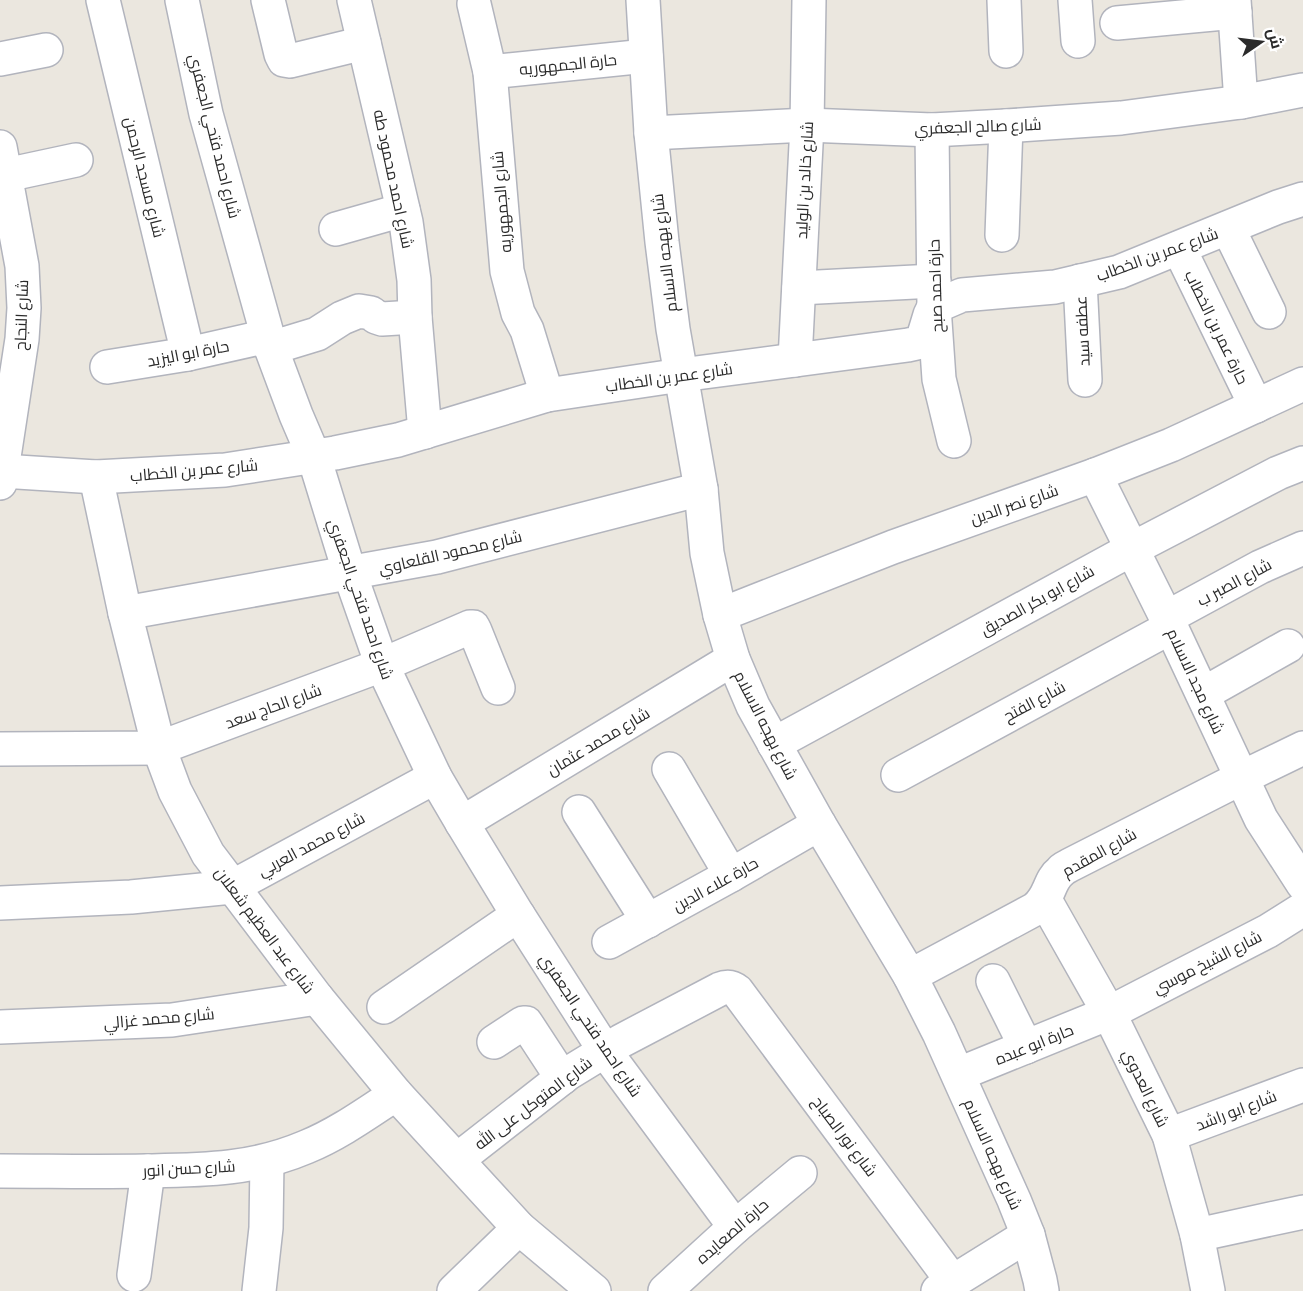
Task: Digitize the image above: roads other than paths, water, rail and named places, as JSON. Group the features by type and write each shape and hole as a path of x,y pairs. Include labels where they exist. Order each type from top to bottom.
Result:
{"street":[{"name":"شارع احمد فتحي الجعفري","path":"184,0 206,114 269,342 314,457 350,574 382,665 435,777 518,915 605,1051 735,1227"},
{"path":"268,0 284,60 290,61 364,43"},
{"name":"شارع احمد محمود طه","path":"354,0 406,222 414,280 425,432"},
{"name":"شارع بهجه الاسلام","path":"643,0 651,133 673,329 701,489 707,553 720,615 733,659 753,706 819,824 910,976 939,1033 1028,1234 1042,1291"},
{"name":"شارع خالد بن الوليد","path":"795,360 807,125 810,0"},
{"path":"1004,0 1006,51"},
{"path":"1075,0 1078,41"},
{"name":"شارع مسجد الرحمن","path":"111,2 188,354"},
{"name":"شارع الجمهوريه","path":"474,4 490,72 507,271 518,313 527,330 547,395"},
{"path":"1117,23 1235,6 1241,102"},
{"path":"0,59 46,50"},
{"name":"حارة الجمهوريه","path":"490,72 646,56"},
{"name":"شارع صالح الجعفري","path":"651,133 807,125 932,130 1006,126 1121,118 1241,102 1303,90"},
{"path":"1002,235 1006,126"},
{"name":"حارة احمد صبح","path":"932,130 934,294 939,379 954,441"},
{"path":"3,161 76,160"},
{"name":"شارع النجاح","path":"1,477 9,369 22,339 24,308 22,266 3,161"},
{"name":"شارع عمر بن الخطاب","path":"1,477 96,477 225,470 314,457 425,432 547,395 917,343 923,338 934,294 962,295 1055,287 1119,272 1303,199"},
{"path":"336,229 403,210"},
{"path":"1228,228 1269,312"},
{"name":"حارة عمر بن الخطاب","path":"1179,248 1256,405"},
{"name":"عطفه سيد","path":"1080,281 1085,380"},
{"path":"799,288 934,294"},
{"name":"حارة ابو اليزيد","path":"107,367 317,334 360,310 382,319 415,316"},
{"name":"شارع نصر الدين","path":"720,615 893,547 1095,475 1171,445 1303,384"},
{"name":"شارع ابو بكر الصديق","path":"774,744 1132,549 1278,473 1303,463"},
{"name":"شارع مجد الاسلام","path":"1095,475 1169,623 1261,819 1303,884"},
{"name":"شارع عبد العظيم شعلان","path":"96,477 125,613 159,748 175,791 208,854 317,998 396,1094 519,1228 594,1291"},
{"name":"شارع محمود القلعاوي","path":"125,613 437,557 701,489"},
{"name":"شارع الصبر ب","path":"1169,623 1260,567 1300,556"},
{"name":"شارع الفتح","path":"898,775 1169,623"},
{"name":"شارع الحاج سعد","path":"0,749 159,748 382,665 470,627 473,627 498,688"},
{"path":"1203,694 1288,646"},
{"name":"شارع محمد عثمان","path":"462,823 733,659"},
{"name":"شارع المقدم","path":"1045,900 1059,871 1303,748"},
{"path":"669,770 731,875"},
{"name":"شارع محمد العربي","path":"0,903 131,897 232,887 435,777"},
{"path":"579,812 648,921"},
{"name":"حارة علاء الدين","path":"609,942 819,824"},
{"path":"910,976 1035,909 1045,900"},
{"name":"شارع العدوي","path":"1045,900 1109,1013 1169,1135 1197,1235 1208,1291"},
{"name":"شارع الشيخ موسي","path":"1109,1013 1269,931 1303,909"},
{"path":"384,1006 518,915"},
{"path":"993,981 1026,1047"},
{"name":"شارع المتوكل على الله","path":"457,1160 562,1078 605,1051 720,989 732,987 737,991"},
{"name":"شارع نور الصباح","path":"737,991 945,1286"},
{"name":"شارع محمد غزالي","path":"0,1027 172,1020 317,998"},
{"name":"حارة ابو عبده","path":"959,1074 1109,1013"},
{"path":"494,1042 526,1023 562,1078"},
{"name":"شارع ابو راشد","path":"1169,1135 1303,1084"},
{"name":"شارع حسن انور","path":"0,1171 226,1169 267,1161 307,1147 344,1128 396,1094"},
{"path":"259,1291 266,1228 267,1161"},
{"path":"134,1275 148,1171"},
{"name":"حارة الصعايده","path":"665,1291 735,1227 801,1173"},
{"path":"1197,1235 1303,1212"},
{"path":"454,1291 519,1228"},
{"path":"945,1286 1028,1234"}]}
